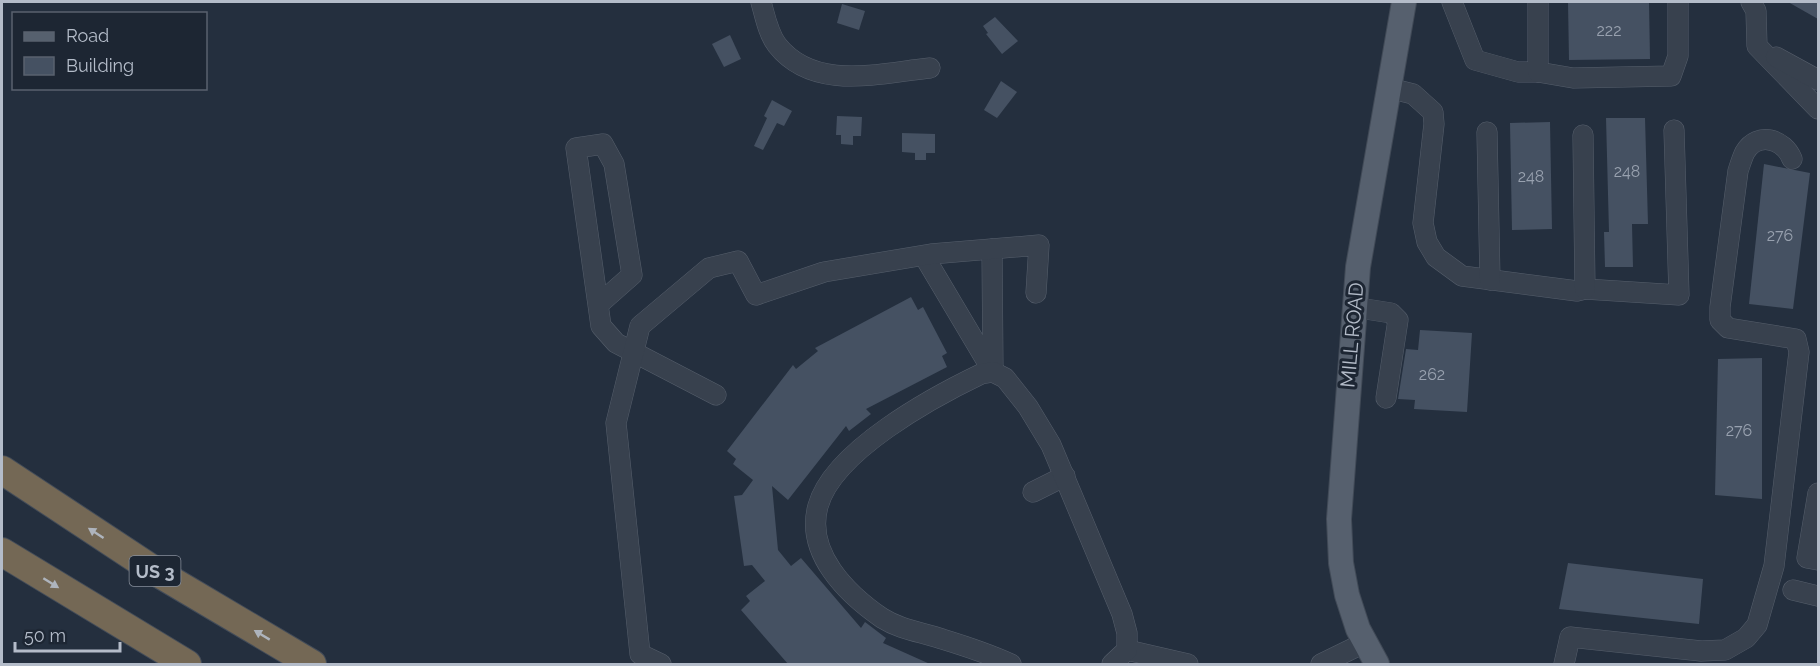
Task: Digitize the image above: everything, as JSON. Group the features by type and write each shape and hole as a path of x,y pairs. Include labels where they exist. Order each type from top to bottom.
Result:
{"highway":[{"name":"US 3","path":"2,470 155,571 312,664"},
{"path":"2,552 188,664"}],"main road":[{"name":"MILL ROAD","path":"1376,664 1364,643 1347,595 1340,546 1342,469 1353,307 1374,162 1404,2"}],"street":[{"path":"761,2 776,44 788,57 814,72 841,77 930,68"},
{"path":"1452,2 1475,60 1518,72 1538,72 1573,78 1671,76 1678,56 1678,2"},
{"path":"1538,2 1538,72"},
{"path":"1757,7 1757,46 1818,109"},
{"path":"1757,46 1818,80"},
{"path":"1389,88 1413,94 1433,112 1434,124 1423,222 1427,242 1436,257 1448,269 1462,276 1577,291 1585,289 1678,295 1674,130"},
{"path":"1487,132 1490,280"},
{"path":"1583,135 1585,289"},
{"path":"1564,664 1570,637 1701,651 1725,650 1746,638 1757,625 1774,566 1799,352 1796,339 1728,328 1720,320 1720,306 1738,171 1745,152 1753,143 1779,141 1788,149 1792,159"},
{"path":"598,305 632,275 614,164 603,144 576,148 598,305 601,326 616,343 716,394"},
{"path":"661,664 640,654 616,423 640,326 709,268 738,261 756,295 824,272 924,256 1039,245 1036,293"},
{"path":"992,249 993,372"},
{"path":"924,256 993,372 1005,378 1028,407 1051,445 1122,614 1127,633 1127,650 1112,664"},
{"path":"1353,307 1391,313 1398,320 1386,398"},
{"path":"993,372 981,374 912,410 856,454 833,479 818,506 816,527 821,554 837,577 883,618 905,629 940,638 1011,664"},
{"path":"1033,492 1065,476"},
{"path":"1818,493 1807,558 1818,560"},
{"path":"1793,590 1818,596"},
{"path":"1321,664 1364,643"},
{"path":"1127,650 1188,664"}],"building":[{"path":"1568,2 1649,2 1650,59 1569,60"},
{"path":"1788,2 1818,2 1818,19"},
{"path":"842,4 865,11 859,30 837,23"},
{"path":"995,17 1018,41 1002,54 986,34 988,33 983,26"},
{"path":"730,35 741,59 724,67 712,44"},
{"path":"1001,81 1017,92 997,118 984,110"},
{"path":"772,100 792,111 784,126 777,123 763,150 754,146 767,118 764,116"},
{"path":"837,116 862,117 861,136 853,136 853,145 841,144 841,135 836,135"},
{"path":"1606,118 1645,118 1648,224 1632,224 1633,267 1605,267 1604,232 1609,232"},
{"path":"1550,122 1552,229 1512,230 1510,123"},
{"path":"902,133 935,134 935,153 926,153 926,160 915,160 915,153 902,152"},
{"path":"1764,164 1810,173 1793,309 1749,304"},
{"path":"911,297 918,310 923,307 947,353 942,356 947,367 866,409 871,414 849,431 846,426 788,500 772,486 778,550 791,566 801,558 861,628 865,622 886,638 883,643 930,664 788,664 741,610 750,601 746,596 765,581 752,565 744,566 734,496 742,495 753,480 733,464 736,459 727,451 793,365 796,369 818,351 815,348"},
{"path":"1420,330 1472,333 1467,412 1414,409 1415,400 1398,399 1406,349 1418,350"},
{"path":"1762,358 1762,499 1715,495 1718,359"},
{"path":"1568,563 1703,579 1699,624 1559,609"}]}
